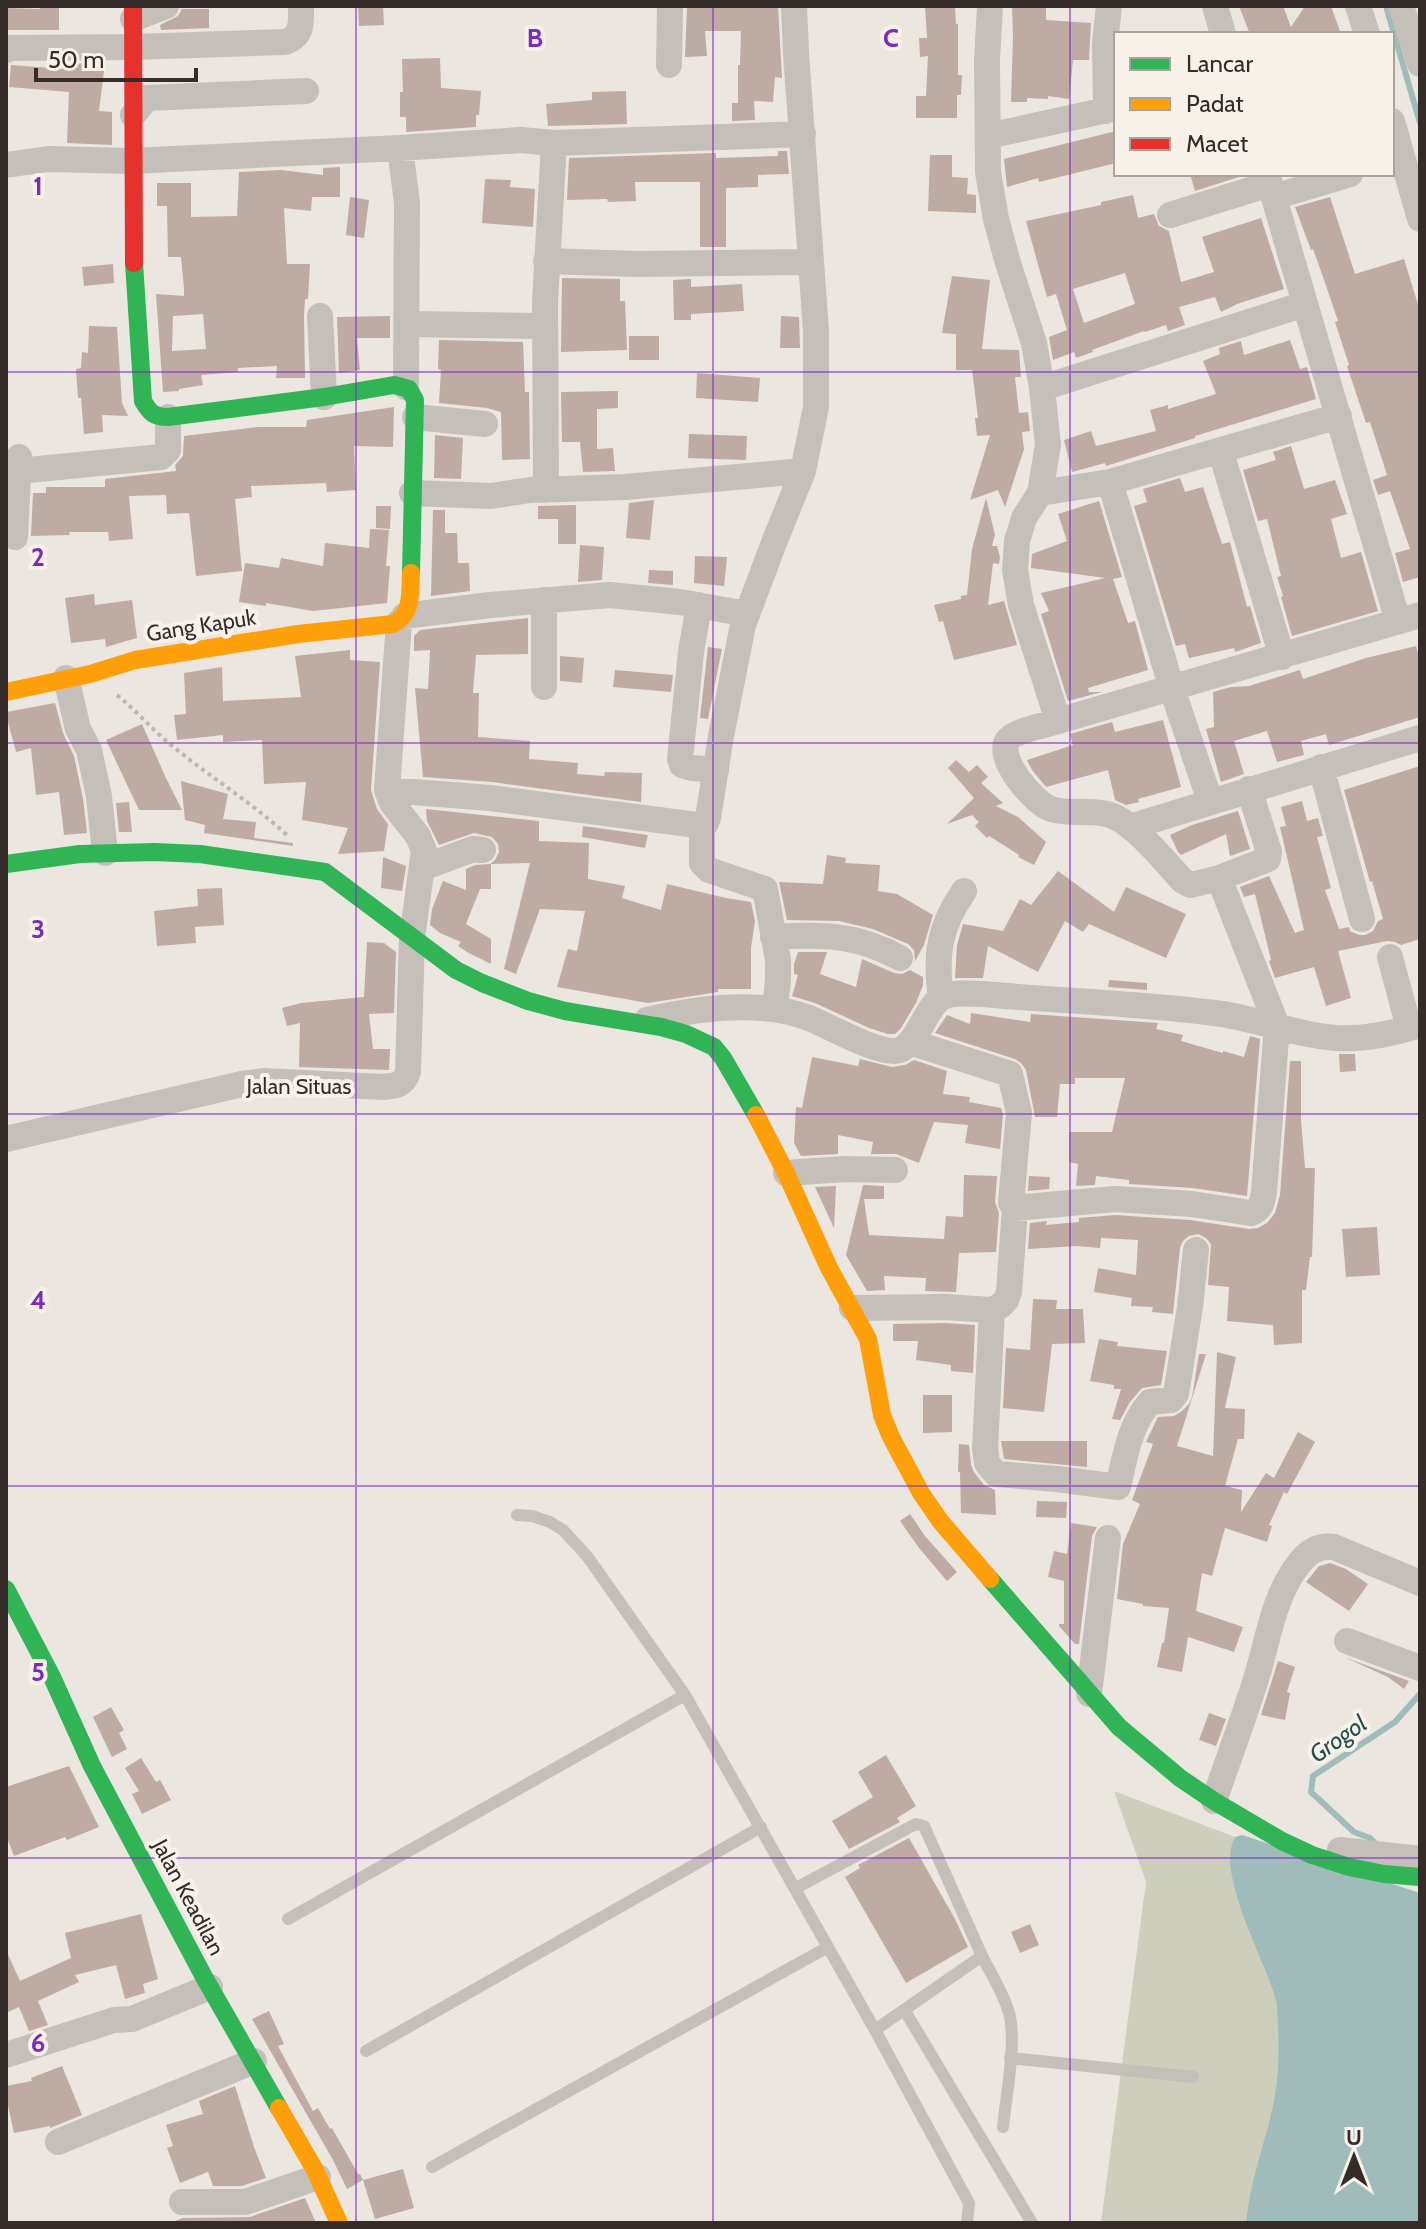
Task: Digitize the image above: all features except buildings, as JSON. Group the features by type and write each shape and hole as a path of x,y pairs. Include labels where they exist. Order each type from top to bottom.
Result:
{"street":[{"path":"166,6 133,12 135,288 143,401 151,414 168,417 394,385 406,387 414,396 411,593 402,619 387,790 392,803 408,822 424,851 412,938"},
{"path":"6,50 285,42 300,33 301,6"},
{"path":"669,65 670,6"},
{"path":"387,790 490,798 702,825 706,823 736,654 747,614 803,471 816,407 816,331 794,6"},
{"path":"990,6 988,172 996,219 1034,343 1048,445 1040,493 1020,528 1015,570 1021,605 1058,721"},
{"path":"988,136 1111,110 1105,44 1109,6"},
{"path":"1215,6 1222,32"},
{"path":"1358,6 1366,32"},
{"path":"1401,6 1420,64"},
{"path":"133,115 147,98 306,91"},
{"path":"6,165 48,159 132,161 521,140 554,143 803,134"},
{"path":"546,490 546,261 554,143"},
{"path":"1401,146 1420,219"},
{"path":"400,148 407,203 406,387"},
{"path":"1170,215 1270,185 1335,176"},
{"path":"1249,789 1269,857 1196,885 1186,883 1130,827 1109,814 1056,811 1046,807 1020,781 1006,756 1006,742 1016,734 1058,721 1409,618 1339,416 1270,185"},
{"path":"546,261 638,264 811,262"},
{"path":"1042,388 1305,304"},
{"path":"320,316 324,397"},
{"path":"407,324 545,326"},
{"path":"1040,493 1110,482 1339,416"},
{"path":"15,537 18,463 161,457 168,450 168,417"},
{"path":"415,417 485,424"},
{"path":"1221,452 1282,657"},
{"path":"412,493 491,496 530,490 653,485 803,471"},
{"path":"1110,482 1172,689 1210,801"},
{"path":"402,619 490,605 610,595 650,598 747,614"},
{"path":"544,600 544,687"},
{"path":"699,605 680,759 682,765 716,770"},
{"name":"Gang Kapuk","path":"6,692 135,660 402,619"},
{"path":"78,676 78,729 89,750 99,796 105,853"},
{"path":"1130,827 1420,738"},
{"path":"1321,767 1362,919"},
{"path":"702,825 702,863 709,870 765,889 778,968 775,1009"},
{"path":"422,868 473,849 483,850"},
{"path":"6,864 80,854 155,852 200,854 325,872 456,970 501,991 565,1011 661,1027 714,1047 732,1073 786,1173 829,1268 868,1339 882,1415 921,1493 941,1522 1119,1727 1180,1778 1282,1841 1322,1859 1384,1874 1420,1877"},
{"path":"1015,1208 1115,1199 1192,1204 1251,1213 1261,1205 1277,1026 1219,878"},
{"path":"941,998 938,978 941,936 949,915 964,891"},
{"path":"773,937 840,937 882,948 900,958"},
{"name":"Jalan Situas","path":"6,1139 253,1082 383,1087 401,1084 408,1072 412,938"},
{"path":"635,1023 707,1009 775,1009 792,1012 886,1050 899,1051 910,1042 941,998 983,994 1215,1013 1336,1038 1371,1036 1414,1026 1390,957"},
{"path":"852,1308 992,1310 1006,1300 1009,1292 1015,1208 1011,1203 1019,1113 1010,1074 910,1042"},
{"path":"786,1173 895,1170"},
{"path":"992,1310 985,1448 987,1463 996,1474 1118,1487 1130,1436 1140,1413 1150,1402 1171,1400 1176,1394 1196,1250"},
{"path":"1089,1694 1108,1538"},
{"path":"1214,1801 1256,1681 1276,1609 1284,1587 1299,1563 1323,1545 1420,1583"},
{"name":"Jalan Keadilan","path":"8,1601 52,1677 92,1766 207,1982 318,2177 339,2223"},
{"path":"1347,1641 1420,1668"},
{"path":"1282,1841 1420,1859"},
{"path":"6,2055 114,2020 132,2019 207,1982"},
{"path":"58,2142 254,2061"},
{"path":"182,2202 245,2202 318,2177"}],"lane":[{"path":"517,1515 532,1516 563,1530 587,1556 685,1695 796,1888 969,2203 967,2223"},
{"path":"288,1919 685,1695"},
{"path":"796,1888 912,1826 924,1826 1009,2012 1012,2042 1003,2127"},
{"path":"366,2051 761,1827"},
{"path":"432,2167 828,1947"},
{"path":"875,2030 982,1956"},
{"path":"905,2011 1032,2223"},
{"path":"1010,2058 1193,2077"}],"path":[{"path":"78,676 134,709 173,747 293,841"}],"green space":[{"path":"1114,1791 1235,1837 1231,1852 1236,1892 1275,1998 1278,2031 1274,2100 1253,2180 1246,2223 1101,2223 1146,1882"}],"water":[{"path":"1242,1835 1420,1893 1420,2223 1246,2223 1253,2180 1274,2100 1278,2040 1275,1998 1243,1914 1231,1871 1230,1852 1235,1837"}],"waterway":[{"name":"Grogol","path":"1386,6 1394,32"},
{"name":"Grogol","path":"1394,34 1420,123"},
{"name":"Grogol","path":"1377,1845 1370,1838 1354,1832 1311,1792 1313,1776 1395,1722 1420,1694"}],"traffic: fast":[{"path":"134,263 143,401 156,415 168,417 394,385 409,389 415,400 411,573"},
{"path":"6,864 80,854 155,852 200,854 325,872 456,970 482,983 565,1011 661,1027 714,1047 756,1115"},
{"path":"990,1579 1119,1727 1180,1778 1282,1841 1312,1855 1349,1867 1420,1877"},
{"path":"6,1589 52,1677 92,1766 204,1977 279,2108"}],"traffic: slow":[{"path":"6,692 90,674 135,660 298,634 393,624 407,609 411,573"},
{"path":"756,1115 829,1268 868,1339 882,1415 891,1437 921,1493 941,1522 990,1579"},
{"path":"279,2108 315,2170 339,2223"}],"traffic: jam":[{"path":"133,6 134,263"}]}
